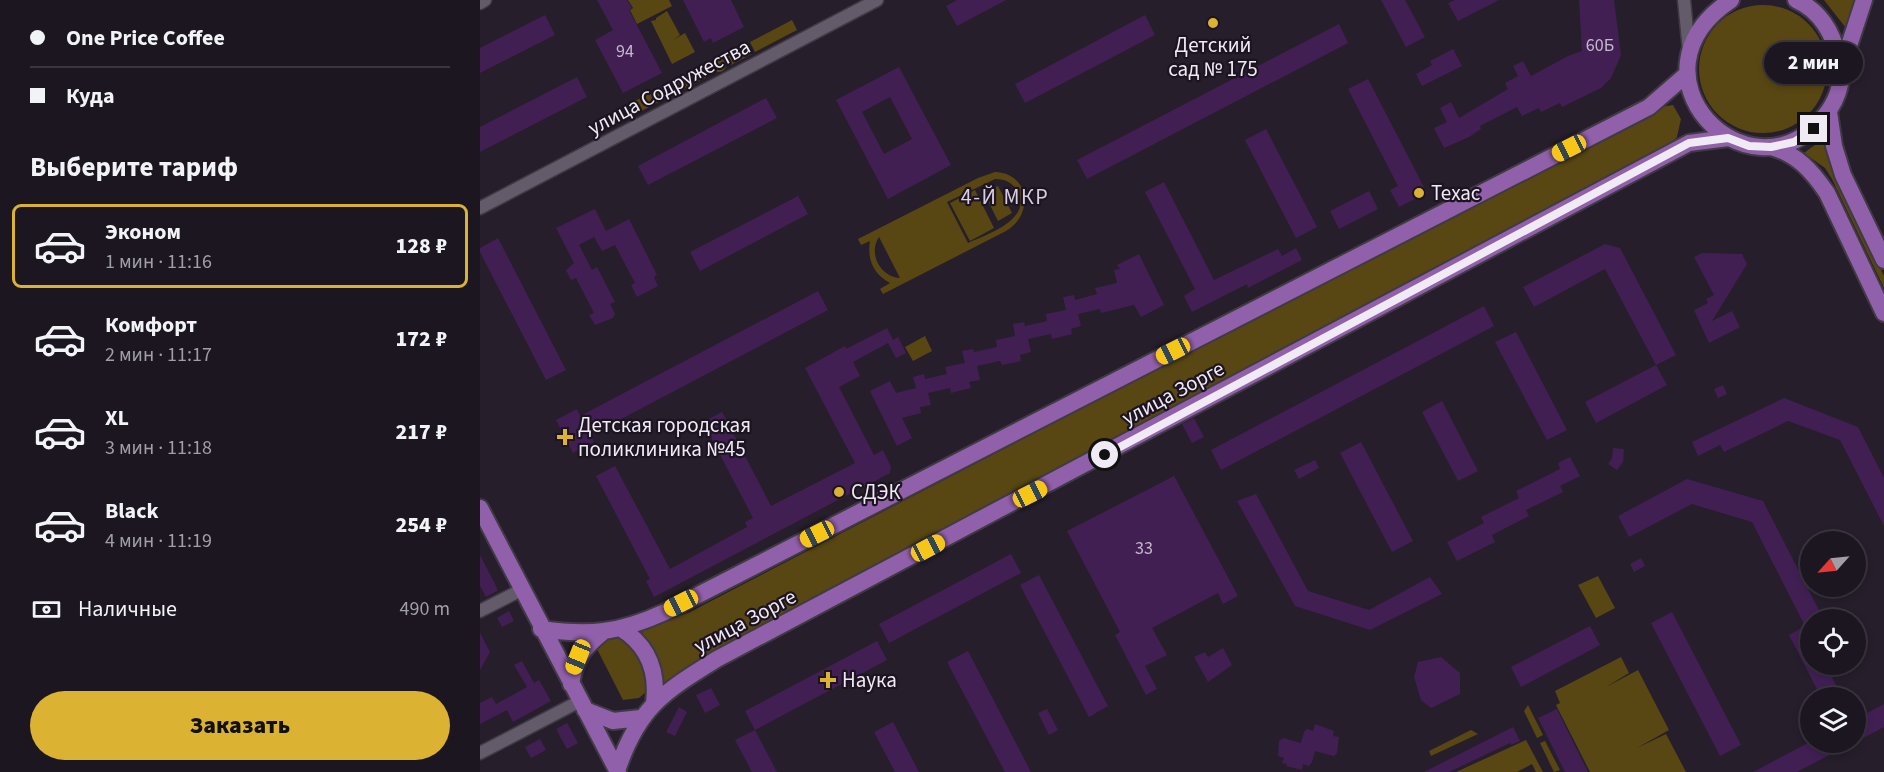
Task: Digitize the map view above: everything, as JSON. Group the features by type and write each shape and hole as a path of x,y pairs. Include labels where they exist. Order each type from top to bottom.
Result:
{"main road":[{"path":"1731,0 1712,13 1698,30 1689,51 1687,74 1691,94 1699,112 1712,127 1728,138 1749,146 1771,147 1794,142 1814,129 1829,111 1838,92 1841,70 1864,0"},
{"path":"1803,1 1823,21 1837,44 1841,70"},
{"name":"улица Зорге","path":"602,633 665,612 1649,107 1687,74"},
{"path":"1829,111 1834,146 1843,175 1884,260"},
{"name":"улица Зорге","path":"617,772 630,734 640,718 654,703 717,659 1669,153 1689,143 1728,138"},
{"path":"1771,147 1792,155 1817,179 1884,313"},
{"path":"480,508 617,772"},
{"path":"620,628 639,642 651,662 656,683 654,703"},
{"path":"541,629 602,633"},
{"path":"571,684 578,657 589,643 602,633"},
{"path":"582,705 614,721 640,718"}],"street":[{"path":"480,3 485,0"},
{"name":"улица Содружества","path":"480,208 877,0"},
{"path":"1684,0 1689,51"},
{"path":"480,611 521,590"},
{"path":"480,753 582,705"}],"shaded area":[{"path":"628,0 669,0 672,6 637,24 630,10 633,8"},
{"path":"1824,0 1854,0 1846,28"},
{"path":"1763,5 1788,10 1809,23 1822,44 1827,69 1822,94 1809,115 1788,128 1763,133 1738,128 1717,115 1704,94 1699,69 1704,44 1717,23 1738,10"},
{"path":"667,11 680,35 673,40 685,33 695,52 672,64 651,21 656,20"},
{"path":"792,20 797,30 755,52 750,42"},
{"path":"747,43 752,54 731,65 725,54"},
{"path":"719,58 724,60 726,65 724,70 719,72 714,70 712,65 714,60"},
{"path":"702,67 707,77 626,119 621,108"},
{"path":"1673,105 1681,119 1677,137 1671,143 664,685 661,683 641,636 643,630 690,612 1661,107"},
{"path":"1827,136 1836,177 1884,276 1884,288 1832,179 1825,168 1804,153"},
{"path":"995,172 1007,174 1015,179 1024,196 1024,206 1015,224 1006,231 883,294 880,289 890,283 875,271 872,265 869,254 870,241 861,245 858,239 978,178","holes":["995,179 1009,182 1016,189 1021,202 1019,211 1005,225 968,243 947,202","879,237 900,278 887,273 878,263 875,250"]},
{"path":"998,186 1012,213 998,221 984,193"},
{"path":"975,190 994,228 970,241 950,203"},
{"path":"925,336 932,351 913,361 905,347"},
{"path":"1598,576 1615,608 1596,618 1578,585"},
{"path":"620,636 647,662 647,691 639,698 623,700 597,649 609,638"},
{"path":"1621,657 1629,673 1606,687 1638,670 1669,730 1637,748 1666,734 1686,772 1590,772 1556,705 1560,703 1555,691"},
{"path":"1528,705 1543,735 1537,738 1524,711"},
{"path":"1471,730 1478,734 1431,756 1429,751"},
{"path":"1526,740 1543,772 1536,772 1532,764 1517,772 1456,772"},
{"path":"1545,741 1560,770 1554,772 1540,743"}],"building":[{"path":"597,0 627,0 632,8 629,10 662,73 623,93 595,40 613,30"},
{"path":"683,0 731,0 744,27 713,43 711,38 704,42"},
{"path":"957,0 1006,0 957,26 946,6"},
{"path":"1381,0 1405,0 1425,37 1406,47"},
{"path":"1455,0 1499,0 1458,21 1448,3"},
{"path":"1579,0 1614,0 1621,55 1611,78 1601,88 1562,107 1560,103 1541,112 1539,108 1522,116 1517,107 1480,126 1481,129 1469,137 1444,148 1434,128 1447,122 1440,108 1451,102 1459,118 1508,89 1505,83 1518,76 1513,66 1523,61 1531,76 1582,51"},
{"path":"545,15 555,35 480,73 480,48"},
{"path":"1145,15 1155,35 1025,103 1015,84"},
{"path":"1339,24 1348,43 1087,179 1077,160"},
{"path":"1453,49 1462,66 1422,86 1416,74 1432,65 1430,61"},
{"path":"899,67 951,165 888,199 836,100","holes":["890,97 912,139 884,154 862,112"]},
{"path":"577,77 587,97 480,152 480,127"},
{"path":"1368,79 1427,193 1399,207 1390,190 1398,186 1348,89"},
{"path":"766,98 777,118 648,185 638,166"},
{"path":"1266,129 1317,227 1296,238 1245,140"},
{"path":"1164,182 1214,280 1278,249 1282,256 1296,248 1302,260 1248,288 1247,284 1192,312 1184,296 1195,289 1145,192"},
{"path":"1369,191 1378,209 1339,229 1330,211"},
{"path":"798,196 808,214 700,271 690,252"},
{"path":"595,209 606,231 629,219 657,275 654,277 658,286 637,297 631,285 635,283 615,245 602,251 594,237 579,245 592,270 597,267 615,302 610,304 615,314 613,318 595,325 589,315 594,313 576,278 571,280 566,270 574,263 556,228"},
{"path":"498,238 566,370 546,380 480,252 480,248"},
{"path":"1605,244 1620,248 1676,355 1656,365 1605,269 1534,307 1523,287"},
{"path":"1702,253 1742,254 1747,264 1712,321 1732,311 1740,327 1709,343 1694,310 1708,303 1706,299 1714,295 1694,257"},
{"path":"1139,254 1164,305 1141,317 1134,305 1101,313 1100,309 1078,314 1081,326 1071,329 1072,334 1052,339 1051,334 1028,339 1031,352 1020,355 1021,361 1002,365 1000,361 977,366 980,380 969,382 971,388 951,393 950,388 928,393 931,405 920,407 921,413 902,418 912,438 897,446 870,391 890,381 896,393 916,388 913,377 924,374 925,379 947,374 945,367 965,363 962,351 973,349 974,352 997,347 996,340 1015,336 1013,324 1024,322 1025,326 1047,321 1046,314 1066,310 1063,297 1074,295 1075,300 1097,294 1095,288 1117,283 1114,270 1120,269 1117,265"},
{"path":"818,291 828,310 591,435 594,442 573,453 556,420 577,409 580,416"},
{"path":"1484,306 1494,326 1221,470 1211,450"},
{"path":"887,328 893,340 898,337 906,353 896,358 888,343 853,362 860,376 839,387 874,455 883,450 891,467 890,473 866,486 851,485 855,491 654,597 646,581 650,579 596,476 615,466 670,569 747,527 745,522 753,518 703,422 722,412 771,506 855,463 805,368 845,346 846,349"},
{"path":"1516,332 1567,430 1547,440 1495,342"},
{"path":"1656,365 1667,385 1596,423 1585,402"},
{"path":"1723,385 1727,394 1718,398 1714,389"},
{"path":"1784,398 1858,427 1884,478 1884,526 1840,440 1788,421 1724,452 1720,445 1698,456 1692,442"},
{"path":"1442,401 1478,471 1458,481 1422,412"},
{"path":"1194,418 1204,437 1192,443 1182,424"},
{"path":"1361,442 1413,541 1392,552 1340,453"},
{"path":"1613,448 1624,449 1623,462 1617,470 1608,464 1612,458"},
{"path":"1570,457 1580,476 1560,486 1563,492 1526,510 1529,516 1492,535 1495,542 1457,561 1447,542 1484,523 1481,517 1519,498 1516,491 1560,469 1558,463"},
{"path":"1315,460 1319,468 1299,479 1294,470"},
{"path":"1174,476 1238,596 1223,604 1218,593 1152,628 1167,655 1145,666 1157,689 1146,695 1115,635 1120,632 1067,531"},
{"path":"1687,479 1763,501 1800,573 1800,597 1812,597 1818,609 1800,609 1800,616 1752,522 1692,504 1629,537 1618,516"},
{"path":"1256,494 1308,591 1369,610 1430,577 1442,594 1370,630 1295,606 1237,501"},
{"path":"1011,554 1021,573 889,643 879,624"},
{"path":"480,555 497,588 497,591 486,597 480,586"},
{"path":"1641,558 1645,566 1634,572 1630,564"},
{"path":"1039,575 1108,706 1089,717 1020,585"},
{"path":"509,611 514,621 502,627 497,618"},
{"path":"1672,612 1741,745 1720,756 1651,623"},
{"path":"1590,626 1600,645 1521,687 1511,667"},
{"path":"1800,629 1800,656 1789,635"},
{"path":"480,633 490,652 480,670"},
{"path":"877,641 887,660 755,730 745,711"},
{"path":"1223,648 1232,665 1208,682 1194,657 1205,652 1208,657"},
{"path":"968,651 1031,772 1005,772 947,662"},
{"path":"1441,657 1460,673 1460,694 1431,708 1421,700 1414,677 1418,662"},
{"path":"522,661 534,683 539,680 551,701 513,722 507,710 480,724 480,703 492,697 496,704 527,687 514,665"},
{"path":"1810,675 1831,675 1837,687 1816,687"},
{"path":"711,688 720,705 705,713 696,695"},
{"path":"1884,704 1884,727 1866,737 1866,714"},
{"path":"679,707 687,712 675,736 666,732"},
{"path":"1047,709 1058,730 1049,735 1038,713"},
{"path":"1557,709 1588,772 1565,772 1538,718"},
{"path":"893,722 919,772 895,772 874,732"},
{"path":"567,723 578,743 567,749 556,729"},
{"path":"1315,724 1334,731 1333,736 1339,737 1337,753 1334,756 1315,751 1312,762 1309,766 1303,764 1302,770 1282,763 1284,758 1278,756 1279,741 1283,738 1301,743 1304,732 1307,729 1313,731"},
{"path":"1513,727 1520,741 1511,745 1510,743 1449,772 1424,772"},
{"path":"755,730 777,772 752,772 735,740"},
{"path":"540,739 546,750 531,758 525,747"},
{"path":"1800,747 1800,753 1833,753 1797,772 1753,772"}],"place":[{"name":"Детский сад № 175","path":"1213,23"},
{"name":"Техас","path":"1419,193"},
{"name":"Детская городская поликлиника №45","path":"565,437"},
{"name":"СДЭК","path":"839,492"},
{"name":"Наука","path":"828,680"}],"district":[{"name":"4-Й МКР","path":"1005,196"}],"route":[{"path":"1105,455 1689,143 1728,138 1749,146 1771,147 1794,142 1814,129"}]}
